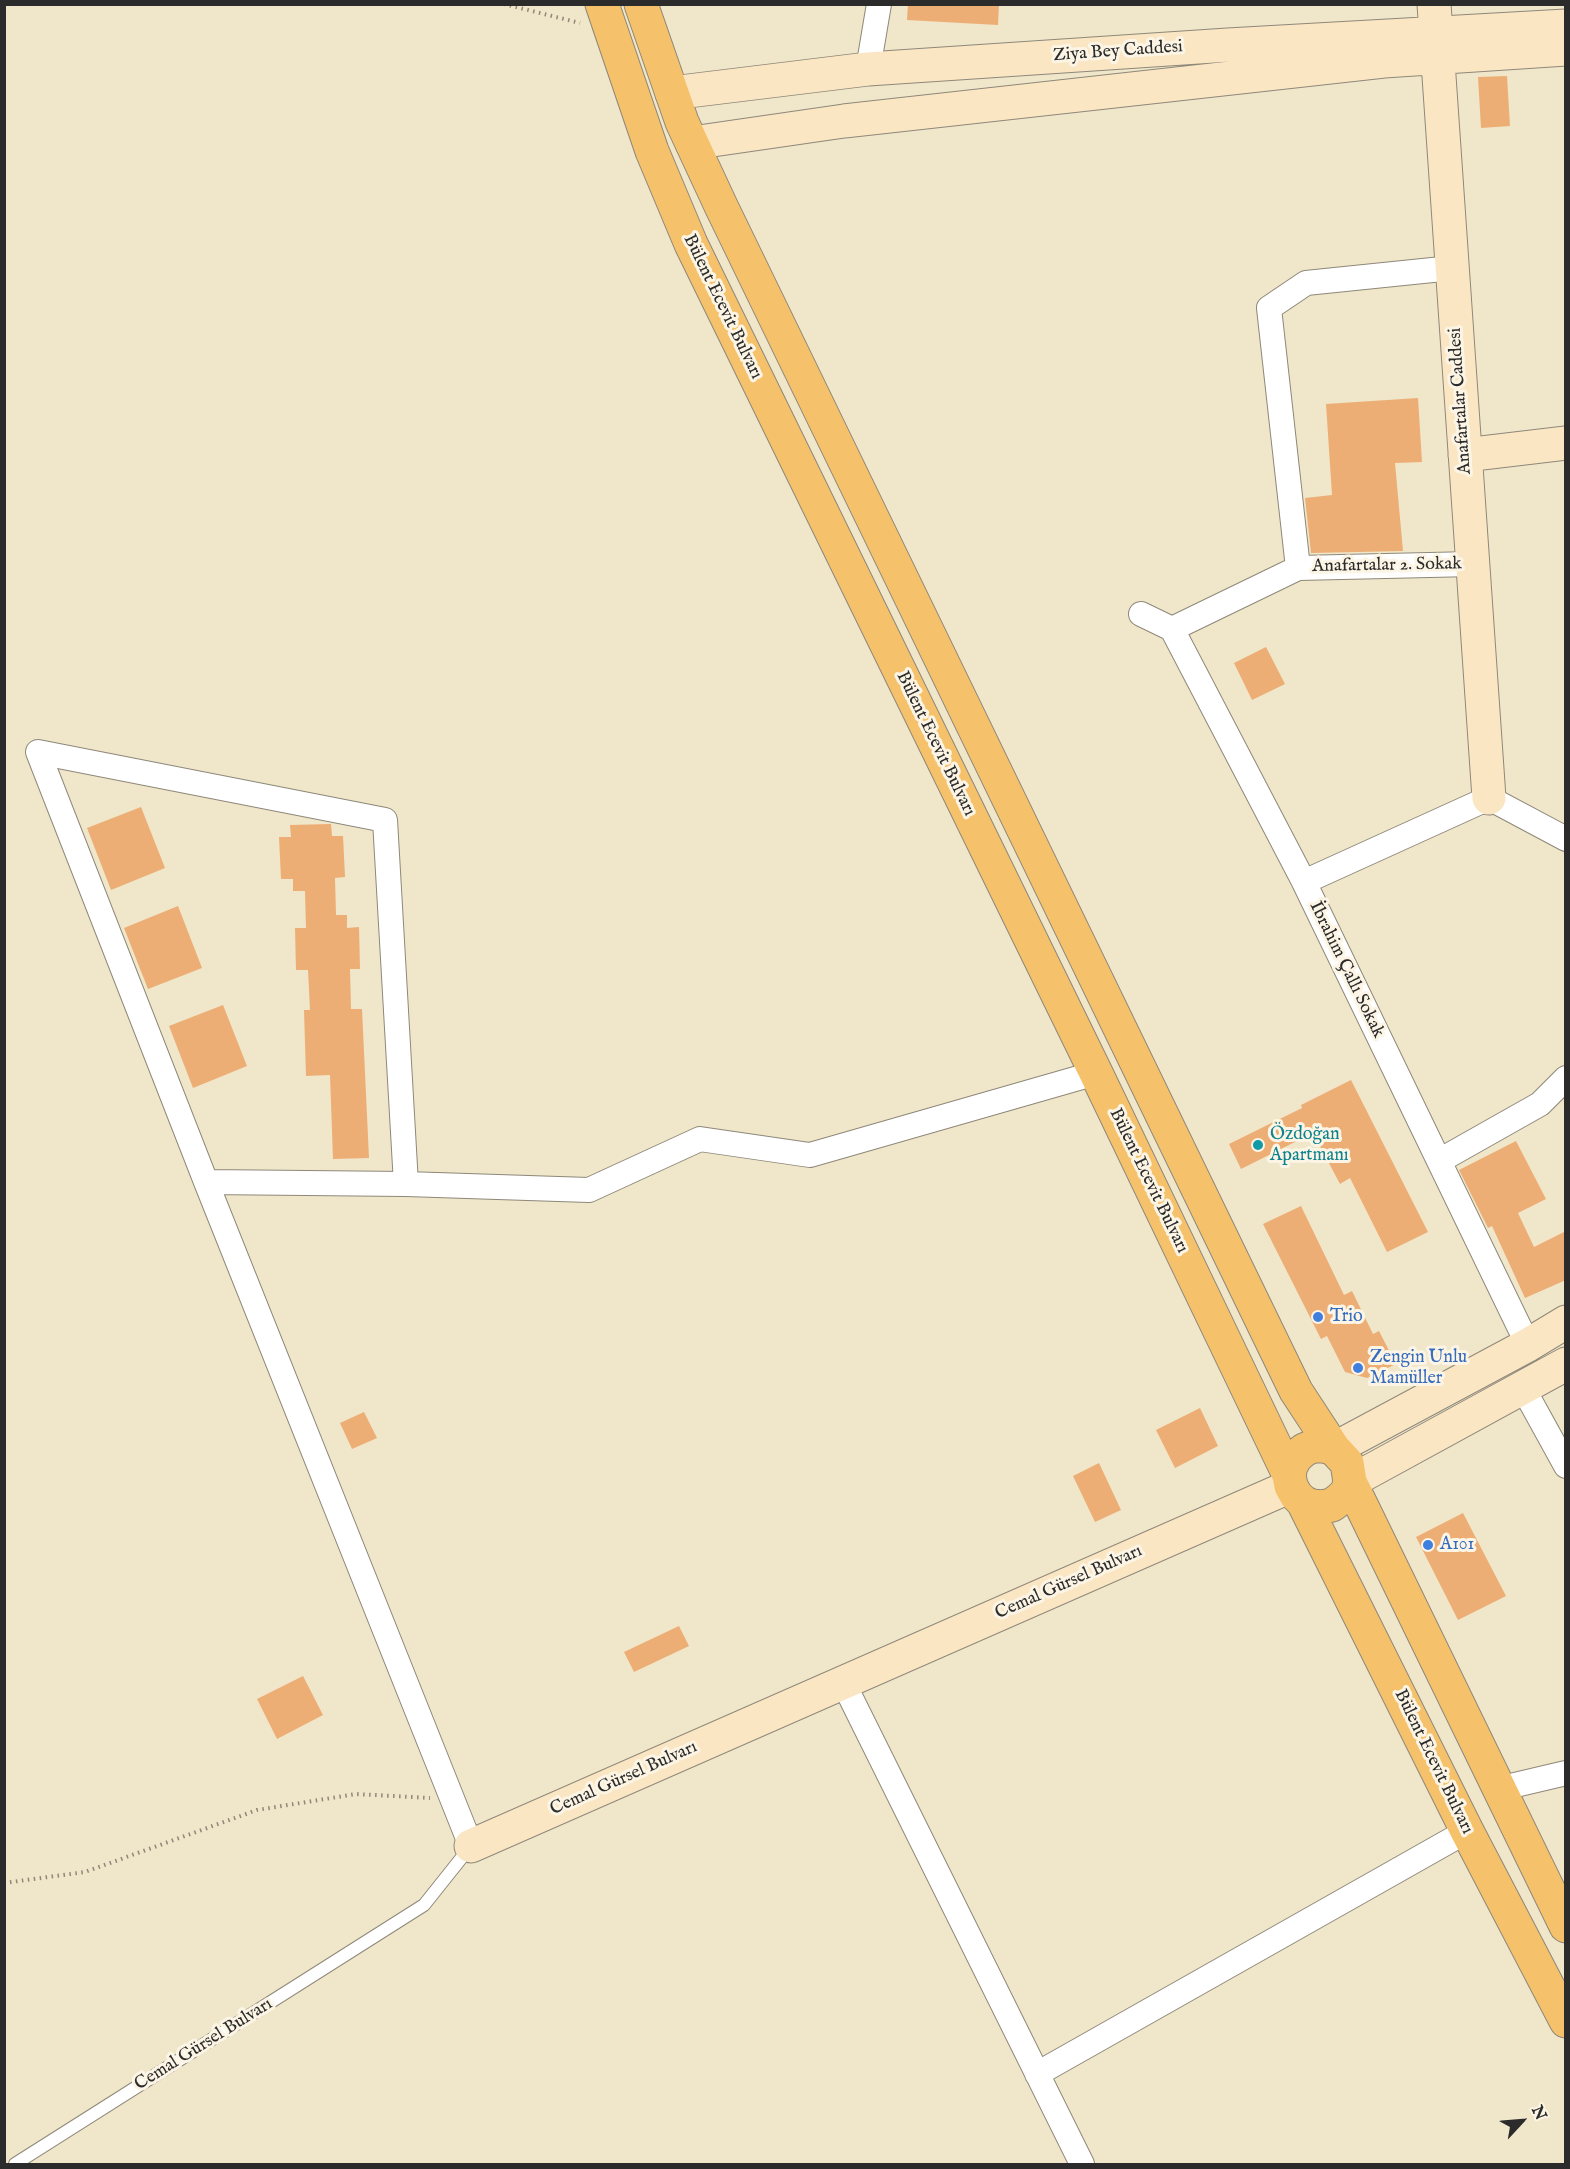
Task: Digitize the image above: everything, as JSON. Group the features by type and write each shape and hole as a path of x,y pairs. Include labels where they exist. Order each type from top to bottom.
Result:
{"main road":[{"path":"641,4 692,143 1290,1380 1334,1449"},
{"name":"Bülent Ecevit Bulvarı","path":"606,17 652,151 691,244 1095,1073 1294,1488 1467,1831 1566,2021"},
{"path":"1350,1482 1347,1492 1332,1505 1312,1506 1294,1488 1291,1466 1296,1457 1313,1446 1334,1449 1347,1463 1350,1482 1566,1926"}],"street":[{"path":"868,69 879,4"},
{"name":"Ziya Bey Caddesi","path":"672,93 868,69 1436,32 1566,26"},
{"name":"Ziya Bey Caddesi","path":"692,143 844,121 1372,62 1436,32 1566,49"},
{"name":"Anafartalar Caddesi","path":"1436,32 1489,798"},
{"path":"1298,568 1269,308 1306,283 1452,268"},
{"path":"1465,455 1566,443"},
{"name":"Anafartalar 2. Sokak","path":"1172,629 1298,568 1473,564"},
{"path":"1142,614 1172,629"},
{"name":"İbrahim Çallı Sokak","path":"1172,629 1304,882 1528,1345"},
{"path":"406,1184 385,820 38,752 206,1182 471,1846"},
{"path":"1304,882 1489,798 1566,839"},
{"path":"206,1182 406,1184 589,1190 700,1139 810,1155 1095,1073"},
{"path":"1439,1161 1540,1104 1566,1078"},
{"path":"1334,1449 1528,1345 1566,1322"},
{"path":"1350,1482 1566,1364"},
{"path":"1523,1388 1566,1466"},
{"name":"Cemal Gürsel Bulvarı","path":"471,1846 843,1682 1294,1488"},
{"path":"843,1682 1082,2164"},
{"path":"1498,1789 1566,1773"},
{"path":"1037,2074 1467,1831"}],"lane":[{"name":"Cemal Gürsel Bulvarı","path":"15,2164 424,1905 471,1846"}],"path":[{"path":"504,4 606,17"},
{"path":"4,1883 85,1872 257,1810 356,1794 452,1798"}],"building":[{"path":"908,4 999,4 998,25 907,20"},
{"path":"1507,76 1510,126 1481,128 1478,77"},
{"path":"1418,398 1422,462 1395,463 1403,551 1311,553 1305,498 1332,495 1326,404"},
{"path":"1266,647 1285,684 1252,700 1234,663"},
{"path":"141,807 165,868 111,890 87,828"},
{"path":"331,824 332,836 343,836 345,877 335,878 336,915 347,915 347,928 359,927 360,969 350,969 351,1009 362,1009 369,1158 333,1159 330,1075 306,1076 304,1010 310,1010 308,970 296,970 295,928 306,928 305,891 293,891 293,879 281,879 279,837 291,837 290,825"},
{"path":"178,906 202,968 148,989 124,928"},
{"path":"223,1005 247,1066 193,1088 169,1026"},
{"path":"1351,1080 1428,1232 1387,1252 1350,1178 1340,1184 1313,1133 1241,1169 1229,1144 1302,1108 1301,1105"},
{"path":"1516,1141 1546,1199 1518,1213 1534,1247 1566,1231 1566,1280 1525,1298 1492,1226 1488,1228 1459,1170"},
{"path":"1301,1206 1344,1295 1352,1291 1373,1334 1379,1331 1396,1364 1367,1378 1345,1372 1327,1336 1321,1339 1263,1224"},
{"path":"1200,1408 1218,1446 1175,1468 1156,1430"},
{"path":"364,1412 377,1438 352,1449 340,1423"},
{"path":"1099,1463 1121,1510 1095,1522 1073,1476"},
{"path":"1463,1513 1506,1596 1458,1620 1416,1537"},
{"path":"679,1626 689,1646 634,1672 624,1652"},
{"path":"303,1676 323,1715 277,1739 257,1699"}],"place":[{"name":"Özdoğan Apartmanı","path":"1258,1145"},
{"name":"Trio","path":"1318,1317"},
{"name":"Zengin Unlu Mamüller","path":"1358,1368"},
{"name":"A101","path":"1428,1545"}]}
